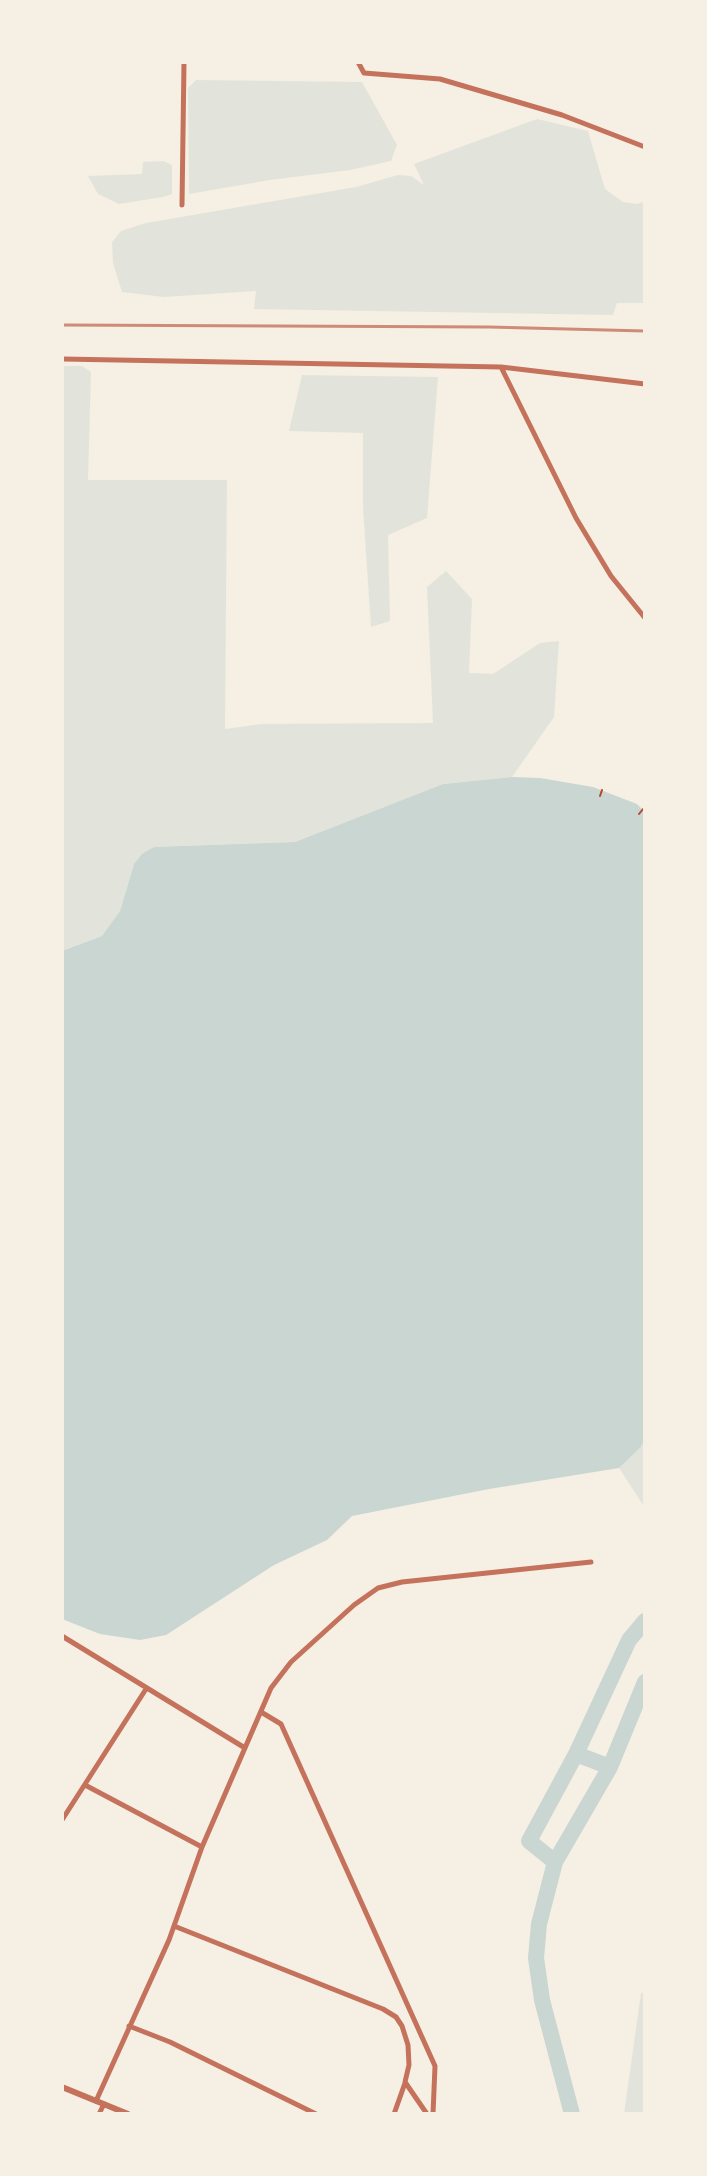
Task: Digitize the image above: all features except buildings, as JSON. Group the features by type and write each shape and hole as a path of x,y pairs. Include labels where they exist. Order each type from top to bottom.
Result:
{"street":[{"path":"182,205 184,62"},
{"path":"358,62 364,73 440,79 562,115 645,147"},
{"path":"62,359 501,367 645,384"},
{"path":"501,367 576,518 611,576 645,618"},
{"path":"99,2114 100,2102 129,2026 174,1926 202,1847 271,1688 291,1662 354,1605 378,1588 402,1582 591,1562"},
{"path":"63,1637 245,1748"},
{"path":"62,1820 146,1689"},
{"path":"261,1712 281,1724 435,2066 430,2114"},
{"path":"85,1785 202,1847"},
{"path":"174,1926 383,2009 396,2017 408,2045 409,2065 394,2114"},
{"path":"129,2026 170,2042 316,2114"},
{"path":"405,2082 430,2114"},
{"path":"62,2087 128,2114"}],"path":[{"path":"600,796 602,790"},
{"path":"639,814 643,809"}],"shaded area":[{"path":"196,80 362,82 397,145 391,161 189,194 188,88"},
{"path":"537,119 588,131 605,189 623,202 637,204 645,201 645,303 617,303 613,315 254,309 256,291 164,297 122,292 113,263 112,242 121,231 146,223 356,187 398,175 411,176 424,185 414,164"},
{"path":"163,161 172,165 172,194 163,197 119,204 98,194 88,176 142,174 143,162"},
{"path":"62,366 82,366 91,372 88,480 227,480 225,729 261,724 433,723 427,587 446,571 472,599 469,673 493,674 540,643 559,641 554,717 512,777 443,784 295,842 154,847 134,864 120,911 102,936 62,951"},
{"path":"302,375 438,377 427,518 388,535 390,621 371,627 363,507 363,433 289,431"},
{"path":"512,777 540,778 593,787 637,804 645,812 645,1438 641,1447 619,1468 352,1516 327,1540 274,1565 166,1635 140,1640 100,1634 62,1619 62,951 102,936 120,911 134,864 142,854 154,847 295,842 443,784"},
{"path":"645,1438 645,1508 619,1468 641,1447"},
{"path":"645,1992 645,2114 624,2114 641,1993"}],"waterway":[{"path":"555,1862 529,1841 576,1754 629,1640 645,1621"},
{"path":"572,2114 542,2000 536,1958 539,1924 555,1862 610,1767 645,1682"},
{"path":"576,1754 610,1767"}],"railway":[{"path":"62,325 645,331"}]}
